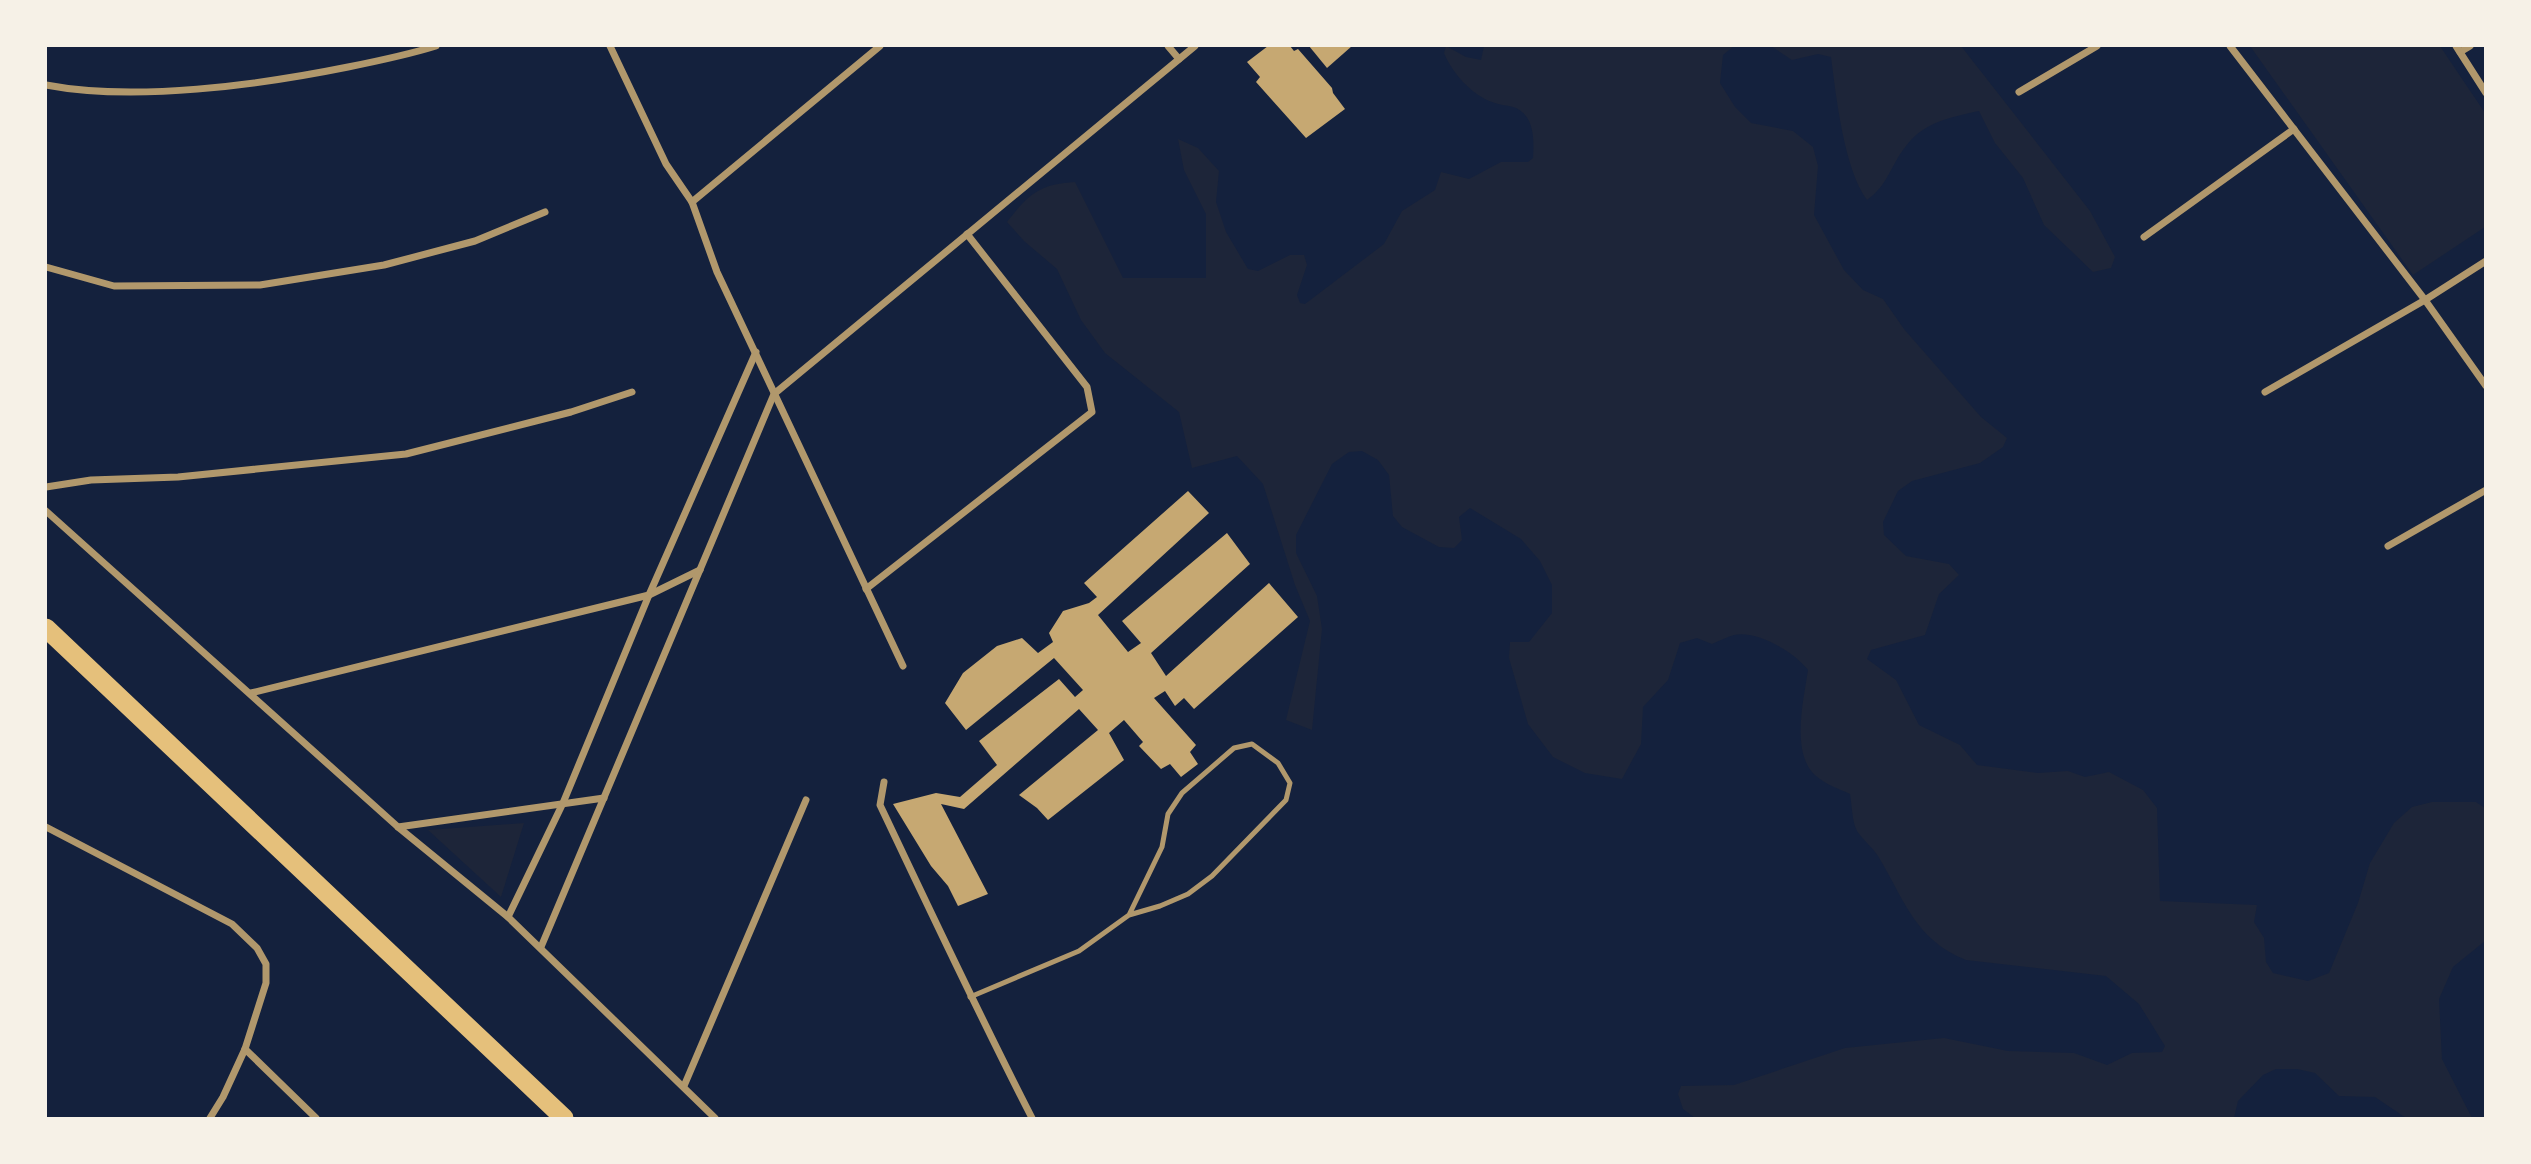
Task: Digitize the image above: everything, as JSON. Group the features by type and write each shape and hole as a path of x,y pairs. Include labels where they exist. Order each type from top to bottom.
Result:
{"highway":[{"path":"46,628 564,1118"}],"street":[{"path":"46,85 143,91 213,87 305,76 412,54 436,46"},
{"path":"610,46 666,164 692,202 717,272 902,666"},
{"path":"692,202 880,46"},
{"path":"1168,46 1179,59"},
{"path":"541,947 774,394 1195,46"},
{"path":"2019,92 2097,46"},
{"path":"2230,46 2426,300 2486,386"},
{"path":"2470,46 2458,49 2486,93"},
{"path":"2144,237 2294,129"},
{"path":"46,267 114,286 260,285 384,265 475,241 545,212"},
{"path":"866,589 1091,412 1087,387 967,234"},
{"path":"2265,392 2426,300 2486,261"},
{"path":"508,917 563,803 649,596 756,352"},
{"path":"46,487 91,480 178,477 406,454 570,412 632,392"},
{"path":"2388,546 2486,490"},
{"path":"46,511 398,827 508,917 715,1118"},
{"path":"251,693 649,596 700,570"},
{"path":"884,782 880,805 970,997 1031,1118"},
{"path":"398,827 604,799"},
{"path":"684,1086 806,800"},
{"path":"46,827 232,924 257,948 266,964 266,983 245,1049 223,1097 209,1118"},
{"path":"245,1049 316,1118"}],"lane":[{"path":"970,997 1079,951 1129,915 1188,894 1212,876 1286,800 1290,783 1278,763 1252,744 1234,748 1182,793 1168,814 1162,847 1129,915"}],"shaded area":[{"path":"1446,46 1466,57 1481,60 1484,46 1734,46 1723,55 1720,83 1735,107 1751,123 1793,131 1813,147 1818,166 1814,215 1844,270 1863,290 1883,299 1904,329 1981,417 2007,438 2003,447 1980,463 1912,481 1898,491 1883,522 1884,535 1906,556 1949,564 1959,575 1939,594 1925,635 1871,650 1867,659 1896,680 1919,725 1960,745 1977,765 2038,773 2068,771 2085,777 2109,772 2143,790 2157,808 2160,901 2257,905 2254,922 2264,938 2266,962 2273,973 2308,981 2329,973 2358,903 2370,863 2394,823 2412,807 2432,802 2476,802 2485,808 2485,941 2453,967 2439,999 2442,1059 2472,1118 2406,1118 2375,1097 2339,1096 2315,1073 2297,1069 2276,1069 2263,1075 2238,1101 2234,1118 1695,1118 1683,1109 1678,1094 1681,1086 1734,1085 1845,1048 1944,1038 2008,1051 2074,1053 2107,1065 2132,1053 2162,1052 2165,1046 2139,1004 2106,976 1966,960 1949,952 1923,930 1904,903 1878,856 1857,831 1850,794 1820,779 1808,766 1803,754 1801,725 1808,670 1794,656 1764,639 1743,634 1712,644 1697,638 1680,643 1668,680 1643,707 1641,744 1622,779 1585,773 1553,757 1528,724 1509,658 1510,642 1529,642 1552,613 1552,585 1540,561 1521,539 1470,508 1459,517 1462,540 1454,548 1439,547 1402,527 1393,516 1389,475 1378,460 1362,451 1349,452 1332,464 1296,535 1296,553 1317,596 1322,629 1312,730 1286,720 1310,621 1295,585 1263,484 1237,456 1192,468 1179,412 1105,353 1081,320 1057,269 1024,241 1007,222 1028,198 1043,188 1075,182 1123,278 1206,278 1206,214 1184,170 1178,139 1198,148 1219,171 1216,202 1226,232 1248,269 1258,271 1290,255 1304,255 1307,265 1297,295 1300,303 1305,304 1384,244 1402,211 1435,190 1441,172 1469,179 1501,162 1528,162 1533,158 1532,128 1526,115 1513,107 1485,99 1470,89 1448,61 1444,53"},
{"path":"1771,46 1961,46 2090,211 2115,257 2111,268 2093,272 2044,225 2023,178 1995,143 1979,111 1948,118 1921,131 1906,146 1880,188 1867,200 1852,170 1847,151 1831,57 1818,54 1792,60"},
{"path":"2250,46 2440,46 2485,113 2485,227 2413,275"},
{"path":"524,823 501,897 428,830"}],"building":[{"path":"1268,46 1290,46 1294,51 1298,49 1332,88 1345,109 1306,138 1256,82 1260,77 1247,62"},
{"path":"1309,46 1352,46 1327,68"},
{"path":"1188,491 1209,513 1098,615 1128,652 1141,643 1122,621 1227,533 1250,564 1151,653 1166,676 1269,583 1298,617 1194,709 1184,698 1175,706 1165,691 1154,698 1196,745 1190,752 1198,764 1181,777 1170,764 1161,769 1139,746 1143,742 1124,720 1109,733 1124,760 1048,820 1019,795 1098,730 1079,709 964,809 941,804 988,894 958,906 948,886 931,866 893,804 936,793 960,797 997,765 979,741 1059,679 1075,697 1083,690 1054,658 966,730 945,703 963,673 997,646 1022,638 1038,653 1053,642 1049,633 1063,611 1089,603 1097,597 1084,583"}]}
